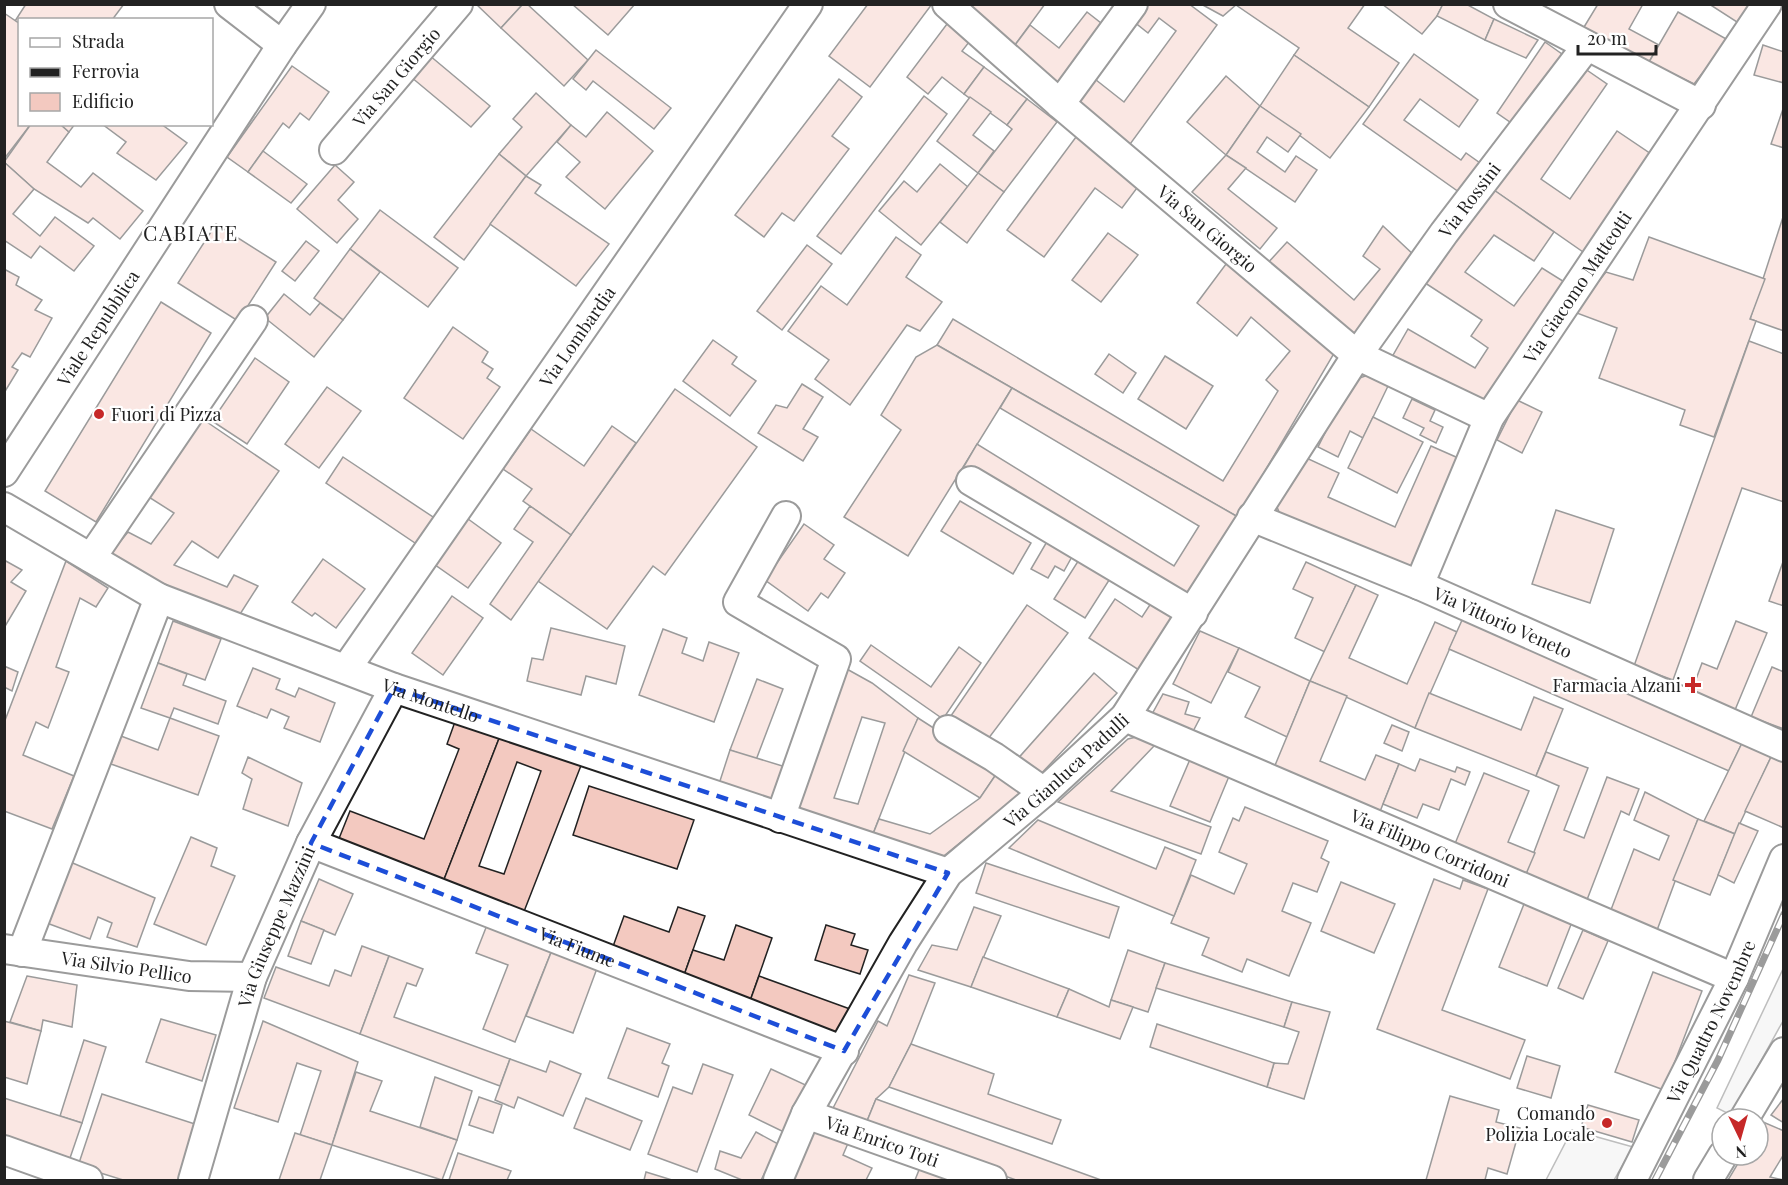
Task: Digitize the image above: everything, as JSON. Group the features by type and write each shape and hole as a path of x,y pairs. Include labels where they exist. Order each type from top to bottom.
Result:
{"street":[{"path":"229,4 282,45"},
{"name":"Viale Repubblica","path":"4,472 311,4"},
{"name":"Via San Giorgio","path":"334,150 458,4"},
{"name":"Via Lombardia","path":"345,669 808,4"},
{"path":"1060,104 1133,4"},
{"path":"1508,4 1586,47 1701,105"},
{"name":"Via Giacomo Matteotti","path":"1419,585 1489,418 1767,4"},
{"name":"Via San Giorgio","path":"948,5 1060,104 1357,355 1489,418"},
{"name":"Via Rossini","path":"1357,355 1444,233 1586,47"},
{"path":"92,558 253,320"},
{"name":"Via Gianluca Padulli","path":"778,1180 806,1114 844,1051 903,943 948,873 1044,792 1125,717 1357,355"},
{"path":"971,481 1193,613"},
{"name":"Via Montello","path":"4,507 159,598 394,688 948,873"},
{"path":"780,818 836,659 738,602 786,516"},
{"name":"Via Vittorio Veneto","path":"1252,517 1419,585 1784,747"},
{"path":"13,951 159,598"},
{"name":"Via Giuseppe Mazzini","path":"193,1180 252,977 312,843 394,688"},
{"name":"Via Filippo Corridoni","path":"1125,717 1734,978"},
{"path":"948,730 994,757 1044,792"},
{"name":"Via Fiume","path":"312,843 844,1051"},
{"name":"Via Quattro Novembre","path":"1632,1180 1734,978 1784,859"},
{"name":"Via Silvio Pellico","path":"13,951 189,976 252,977"},
{"path":"1751,1107 1784,1052"},
{"name":"Via Enrico Toti","path":"806,1114 992,1180"},
{"path":"4,1150 88,1180"},
{"path":"1708,1180 1716,1167"}],"highlighted area":[{"path":"394,688 948,873 844,1051 311,843"}],"shaded area":[{"path":"1783,969 1783,1021 1735,1107 1717,1107"},
{"path":"1572,1130 1633,1147 1614,1180 1546,1180"}],"building":[{"path":"26,4 124,4 114,18 18,18 18,23 15,21"},
{"path":"476,4 523,4 501,28"},
{"path":"523,4 527,4 588,60 564,86 501,28"},
{"path":"572,4 635,4 608,35"},
{"path":"868,4 932,4 870,87 829,56"},
{"path":"956,4 1045,4 1012,49"},
{"path":"1145,4 1189,4 1217,25 1128,147 1073,100 1091,76 1124,102 1176,31 1159,18 1148,33 1133,21"},
{"path":"1201,4 1237,4 1223,16"},
{"path":"1365,4 1348,28 1399,63 1369,107 1294,55 1299,48 1236,5"},
{"path":"1382,4 1443,4 1437,16 1422,34"},
{"path":"1443,4 1466,4 1494,19 1485,40 1437,16"},
{"path":"1598,4 1643,4 1629,29 1659,45 1649,62 1581,32"},
{"path":"1709,4 1752,4 1740,24"},
{"path":"1087,12 1106,27 1060,86 1012,49 1030,25 1059,48"},
{"path":"1678,12 1728,40 1694,84 1649,62"},
{"path":"4,13 18,23 18,126 29,126 4,159"},
{"path":"1494,19 1538,40 1526,58 1485,40"},
{"path":"950,20 973,37 962,51 984,67 964,94 942,77 928,94 907,77"},
{"path":"1545,42 1569,59 1520,129 1497,113"},
{"path":"1763,45 1784,52 1784,83 1754,75"},
{"path":"596,50 671,108 654,129 593,81 586,90 573,79"},
{"path":"1414,54 1478,100 1459,127 1420,99 1404,120 1461,160 1466,153 1487,168 1466,197 1363,124"},
{"path":"429,55 490,106 471,127 411,77"},
{"path":"1294,55 1369,107 1330,158 1260,106"},
{"path":"1578,64 1607,84 1541,179 1570,199 1617,131 1654,156 1586,254 1491,188"},
{"path":"292,66 329,92 309,120 300,113 289,128 283,123 248,172 227,157"},
{"path":"984,67 1027,99 1007,125 964,94"},
{"path":"1226,76 1260,106 1226,155 1187,122"},
{"path":"839,79 862,97 832,136 849,149 794,221 782,213 764,237 735,215"},
{"path":"536,93 571,125 526,176 499,154 522,127 513,119"},
{"path":"924,96 947,114 841,254 817,236"},
{"path":"970,97 991,112 973,135 994,151 978,173 937,141"},
{"path":"1027,99 1057,122 1004,192 978,173 1012,129 1007,125"},
{"path":"1260,106 1301,134 1288,152 1267,137 1257,152 1285,172 1296,156 1317,170 1295,202 1226,155"},
{"path":"1784,106 1784,148 1771,144"},
{"path":"607,112 653,151 605,209 566,177 580,162 557,142 571,125 586,137"},
{"path":"30,126 62,126 69,132 47,162 81,187 93,173 143,211 120,239 93,218 88,223 34,189 4,162"},
{"path":"62,126 74,126 69,132"},
{"path":"105,126 164,126 187,143 156,180 117,153 126,142"},
{"path":"1076,137 1140,184 1122,208 1095,188 1044,257 1007,230"},
{"path":"263,151 307,184 291,203 248,172"},
{"path":"499,154 526,176 464,260 434,237"},
{"path":"1226,155 1246,168 1228,189 1277,228 1260,249 1192,192"},
{"path":"4,162 34,189 13,214 40,236 55,217 94,246 74,271 40,246 31,258 4,240"},
{"path":"940,164 968,187 921,245 879,211 904,181 917,192"},
{"path":"335,165 354,182 338,200 358,219 337,243 297,209"},
{"path":"978,173 1004,192 967,243 940,222"},
{"path":"526,176 541,185 535,193 609,244 576,286 490,224"},
{"path":"1491,188 1554,232 1534,261 1494,235 1465,272 1514,306 1542,268 1566,283 1484,402 1392,357 1408,329 1475,368 1488,348 1471,336 1482,320 1419,279"},
{"path":"380,210 458,268 428,307 350,249"},
{"path":"1784,217 1784,331 1750,319"},
{"path":"216,224 276,262 238,321 178,283"},
{"path":"1383,226 1416,257 1357,343 1266,265 1287,242 1354,300 1380,269 1363,256"},
{"path":"1108,233 1138,255 1101,302 1072,280"},
{"path":"896,237 921,255 906,277 942,302 920,331 907,325 850,405 815,379 829,360 788,331 821,286 847,305"},
{"path":"1649,237 1765,279 1750,319 1756,321 1714,437 1680,425 1685,410 1599,378 1617,328 1574,312 1606,272 1633,280"},
{"path":"306,241 319,251 295,281 282,271"},
{"path":"807,245 832,264 782,330 757,311"},
{"path":"350,249 380,272 343,320 314,298"},
{"path":"1229,260 1336,350 1238,517 937,345 953,319 1223,481 1278,391 1266,380 1290,351 1251,317 1237,336 1197,303"},
{"path":"4,269 19,277 16,285 42,300 35,310 52,318 30,357 22,353 12,367 18,370 4,393"},
{"path":"284,294 310,315 320,303 343,320 314,357 265,318"},
{"path":"161,302 211,333 96,522 45,491"},
{"path":"453,327 488,352 482,362 493,369 487,378 500,387 463,439 404,398"},
{"path":"713,340 737,357 732,364 756,381 730,416 683,381"},
{"path":"1749,341 1784,354 1784,502 1742,488 1673,680 1634,666"},
{"path":"937,345 1012,388 908,556 844,517 901,430 881,415 916,357"},
{"path":"1109,354 1136,373 1123,393 1095,374"},
{"path":"1165,356 1213,386 1186,429 1138,399"},
{"path":"255,358 289,382 247,444 212,421"},
{"path":"1368,375 1389,384 1363,438 1350,431 1338,457 1318,447 1351,381"},
{"path":"802,384 823,397 803,429 818,437 803,461 758,433 776,405 787,408"},
{"path":"327,387 361,411 319,468 285,444"},
{"path":"1012,388 1238,517 1185,605 963,468 977,444 1174,566 1199,526 1000,408"},
{"path":"675,389 757,447 665,575 653,566 607,629 538,581"},
{"path":"1412,399 1435,410 1430,421 1443,427 1436,443 1420,435 1424,428 1403,418"},
{"path":"1517,400 1542,412 1522,453 1497,440"},
{"path":"198,416 279,471 218,558 192,541 174,565 227,587 234,575 258,586 235,622 154,586 109,555 128,532 151,544 174,513 144,494"},
{"path":"1373,417 1423,442 1397,493 1348,468"},
{"path":"612,426 636,443 571,535 523,501 532,489 503,469 531,429 584,466"},
{"path":"1431,446 1465,461 1412,580 1283,522 1277,507 1300,455 1339,473 1328,497 1395,527"},
{"path":"343,457 436,519 418,545 326,483"},
{"path":"960,501 1031,543 1013,574 941,531"},
{"path":"530,506 571,535 511,620 490,604 533,542 514,529"},
{"path":"1556,510 1614,529 1590,603 1532,584"},
{"path":"464,516 501,543 468,588 431,562"},
{"path":"804,524 834,545 824,559 845,573 828,598 821,593 808,611 765,580"},
{"path":"1049,538 1074,553 1064,571 1055,566 1048,578 1031,569"},
{"path":"1082,555 1113,574 1085,618 1054,599"},
{"path":"323,559 365,589 336,628 315,613 312,616 292,602"},
{"path":"1784,559 1784,606 1769,601"},
{"path":"4,560 22,570 11,582 26,591 4,628"},
{"path":"66,561 108,588 96,607 80,598 56,667 69,672 48,728 36,722 23,755 74,776 52,829 4,811 4,723"},
{"path":"1306,562 1356,585 1325,652 1295,638 1313,598 1293,589"},
{"path":"1356,585 1378,595 1349,658 1407,684 1435,622 1457,632 1415,728 1310,681"},
{"path":"1157,594 1183,610 1142,672 1089,638 1115,599 1142,617"},
{"path":"452,596 483,618 443,675 412,653"},
{"path":"1027,605 1068,633 982,747 946,723"},
{"path":"1463,618 1743,741 1729,771 1449,649"},
{"path":"173,621 221,639 205,680 158,663"},
{"path":"1736,621 1767,633 1735,710 1692,690 1702,663 1717,669"},
{"path":"551,628 625,646 616,684 586,676 581,695 527,681 532,658 543,660"},
{"path":"663,629 687,638 682,653 703,661 709,642 739,653 714,722 639,695"},
{"path":"1200,631 1239,648 1211,703 1173,684"},
{"path":"871,645 931,687 959,647 981,663 943,719 860,661"},
{"path":"1239,648 1310,681 1287,737 1245,717 1260,687 1228,672"},
{"path":"158,663 187,674 183,685 226,701 218,724 174,708 170,718 141,708"},
{"path":"4,666 18,672 12,691 4,687"},
{"path":"1772,667 1784,672 1784,729 1751,717"},
{"path":"253,668 280,679 276,689 295,697 299,688 335,703 320,742 284,728 289,717 271,709 267,718 237,706"},
{"path":"845,668 872,683 918,718 871,839 796,811","holes":["862,717 885,723 858,804 834,798"]},
{"path":"1094,673 1117,693 1038,777 1014,763"},
{"path":"757,679 783,689 756,760 730,750"},
{"path":"1310,681 1347,696 1320,761 1365,780 1376,755 1399,764 1377,819 1271,775"},
{"path":"1429,693 1521,730 1534,697 1563,709 1536,776 1415,728"},
{"path":"1163,694 1189,702 1185,714 1200,718 1189,739 1151,716"},
{"path":"170,718 219,736 198,795 111,764 121,736 158,750"},
{"path":"918,718 999,770 980,798 903,751"},
{"path":"456,719 500,736 443,882 338,841 350,811 424,839 459,749 447,744"},
{"path":"1392,725 1409,732 1402,751 1384,743"},
{"path":"500,736 582,763 523,914 443,882","holes":["517,762 541,771 504,874 479,866"]},
{"path":"1140,736 1155,745 1111,791 1211,827 1201,854 1058,802 1128,739"},
{"path":"1743,741 1772,755 1735,834 1704,821"},
{"path":"730,750 789,768 777,805 718,787"},
{"path":"1546,752 1588,768 1564,830 1584,838 1607,777 1639,789 1629,815 1621,811 1585,905 1523,881 1559,786 1536,776"},
{"path":"1772,755 1784,760 1784,828 1745,811"},
{"path":"248,757 302,783 288,826 243,809 252,779 242,773"},
{"path":"1191,757 1230,774 1210,822 1170,806"},
{"path":"1420,759 1455,772 1457,767 1470,772 1465,785 1451,779 1439,810 1423,804 1417,818 1383,804 1399,764 1415,771"},
{"path":"999,770 1028,788 940,859 871,839 879,819 930,834 980,798"},
{"path":"1484,773 1529,791 1508,842 1535,853 1523,881 1452,851"},
{"path":"589,786 694,820 677,869 573,835"},
{"path":"1645,792 1698,819 1656,933 1609,915 1634,849 1659,860 1669,836 1634,820"},
{"path":"1245,807 1328,841 1321,858 1329,862 1317,892 1293,883 1282,911 1311,923 1289,976 1247,959 1242,972 1202,955 1209,938 1171,923 1191,875 1234,894 1247,864 1219,852 1233,818 1239,821"},
{"path":"1698,819 1735,834 1710,895 1673,880"},
{"path":"1038,820 1156,869 1165,847 1196,860 1174,916 1009,848"},
{"path":"1739,823 1758,831 1734,883 1718,875"},
{"path":"191,837 217,848 211,866 235,876 206,945 154,924"},
{"path":"68,861 155,898 137,947 107,937 112,923 98,917 90,939 44,922"},
{"path":"986,863 1119,907 1109,938 976,893"},
{"path":"319,879 353,894 335,935 301,921"},
{"path":"1434,879 1460,889 1463,880 1488,889 1442,1010 1525,1040 1510,1079 1377,1029"},
{"path":"1341,882 1395,904 1374,953 1321,931"},
{"path":"1524,904 1572,922 1547,986 1499,967"},
{"path":"678,907 705,916 683,978 611,952 624,916 669,932"},
{"path":"974,907 1001,916 971,987 918,970 932,945 957,950"},
{"path":"489,920 554,945 515,1042 483,1029 508,965 476,953"},
{"path":"301,921 324,930 311,964 288,956"},
{"path":"736,925 772,938 750,1001 683,978 693,950 724,960"},
{"path":"826,925 855,934 851,945 868,950 860,974 815,960"},
{"path":"1583,930 1608,941 1583,999 1558,988"},
{"path":"554,945 599,963 573,1033 526,1016"},
{"path":"362,946 389,956 360,1034 264,998 276,967 329,986 335,970 351,976"},
{"path":"1128,950 1165,963 1148,1012 1111,1000"},
{"path":"389,956 423,969 416,986 407,983 394,1017 510,1059 500,1086 360,1034"},
{"path":"983,957 1069,989 1057,1017 971,987"},
{"path":"1165,963 1292,1002 1284,1027 1156,988"},
{"path":"1653,972 1702,991 1664,1090 1615,1072"},
{"path":"909,975 935,983 911,1044 889,1087 876,1099 865,1126 831,1112 878,1021 887,1026"},
{"path":"27,976 77,985 72,1027 43,1020 41,1031 10,1022"},
{"path":"759,976 850,1009 841,1034 750,1001"},
{"path":"1069,989 1109,1007 1111,1000 1133,1007 1120,1039 1057,1017"},
{"path":"1292,1002 1330,1012 1304,1099 1267,1087 1274,1063 1288,1064 1299,1032 1284,1027"},
{"path":"161,1019 216,1035 202,1081 146,1062"},
{"path":"4,1021 41,1031 27,1084 4,1077"},
{"path":"263,1021 358,1062 332,1145 300,1135 321,1071 297,1063 278,1122 234,1108"},
{"path":"1157,1024 1274,1063 1267,1087 1150,1047"},
{"path":"627,1028 670,1044 662,1063 669,1066 658,1097 608,1078"},
{"path":"84,1040 106,1047 82,1123 60,1116"},
{"path":"911,1044 994,1074 988,1094 1061,1120 1052,1144 889,1087"},
{"path":"1527,1056 1560,1066 1551,1098 1517,1088"},
{"path":"510,1059 546,1072 550,1061 581,1074 563,1116 518,1097 514,1108 495,1100"},
{"path":"703,1064 733,1075 697,1172 648,1154 673,1087 692,1094"},
{"path":"771,1069 810,1087 788,1134 749,1115"},
{"path":"356,1072 382,1081 370,1111 457,1140 442,1180 332,1145"},
{"path":"435,1077 472,1091 457,1140 420,1127"},
{"path":"102,1094 198,1125 180,1180 123,1180 78,1166"},
{"path":"1450,1096 1499,1110 1496,1122 1520,1128 1507,1174 1488,1168 1485,1180 1426,1180"},
{"path":"479,1097 502,1105 493,1133 469,1125"},
{"path":"4,1098 82,1123 70,1158 4,1136"},
{"path":"586,1098 642,1121 630,1150 574,1128"},
{"path":"1784,1098 1784,1123 1771,1115"},
{"path":"876,1099 1101,1180 1016,1180 865,1126"},
{"path":"1588,1105 1639,1120 1632,1142 1581,1127"},
{"path":"812,1125 849,1141 843,1155 872,1168 866,1180 788,1180"},
{"path":"1770,1125 1784,1131 1784,1154 1770,1177 1784,1180 1728,1180 1736,1167 1770,1167"},
{"path":"756,1132 780,1145 761,1180 742,1180 715,1169 720,1151 741,1158"},
{"path":"295,1133 332,1145 320,1180 279,1180"},
{"path":"458,1153 511,1171 507,1180 449,1180"},
{"path":"921,1165 960,1180 915,1180"},
{"path":"646,1172 672,1180 644,1180"}],"railway":[{"path":"1655,1180 1718,1060 1784,914"}],"place":[{"name":"Fuori di Pizza","path":"99,414"},
{"name":"Farmacia Alzani","path":"1693,685"},
{"name":"Comando Polizia Locale","path":"1607,1123"}],"district":[{"name":"CABIATE","path":"191,232"}]}
